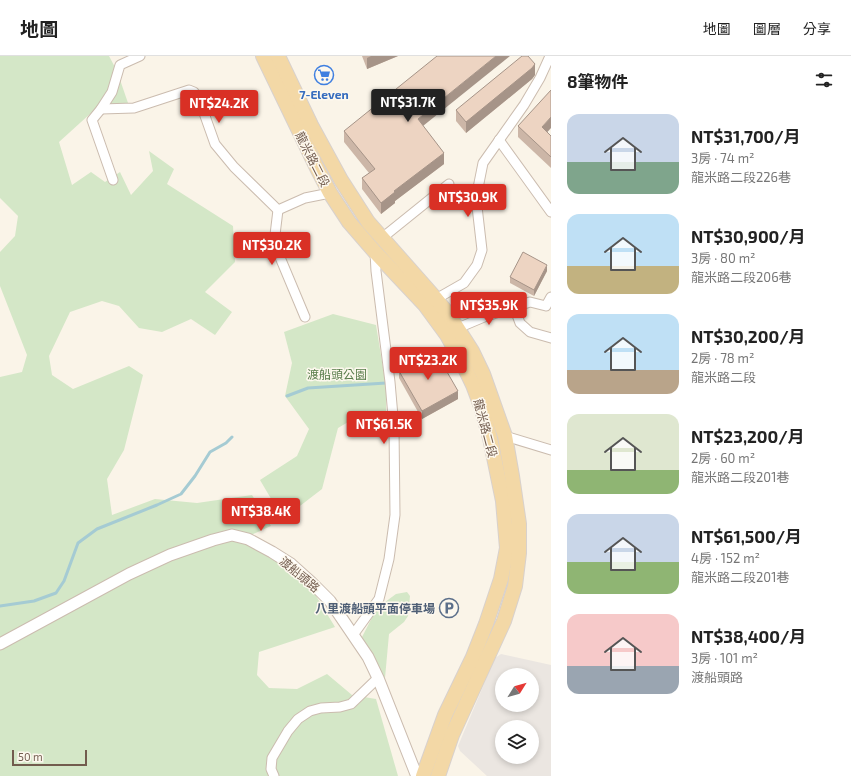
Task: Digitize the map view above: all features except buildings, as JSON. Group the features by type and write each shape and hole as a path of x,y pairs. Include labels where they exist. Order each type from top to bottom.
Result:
{"main road":[{"name":"龍米路二段","path":"263,56 330,193 349,222 425,305 447,335 473,385 482,409 490,438 503,500 507,548 501,579 473,657 445,715 422,776"},
{"name":"龍米路二段","path":"278,56 311,125 341,180 368,222 449,315 472,351 483,374 505,436 519,524 519,553 515,586 504,621 452,735 438,776"},
{"path":"375,252 382,238"}],"street":[{"path":"113,180 92,120 112,92 120,65 140,56"},
{"path":"436,299 464,283 477,265 482,250 476,198 483,163 524,105 540,78 550,56"},
{"path":"101,109 134,108 189,90 194,92 199,99 215,144 234,167 278,210"},
{"path":"499,140 551,212"},
{"path":"382,238 449,184"},
{"path":"278,210 305,198 330,193"},
{"path":"278,210 274,243 304,318"},
{"path":"353,635 379,599 389,559 395,515 394,428 375,252"},
{"path":"458,328 484,316 530,302 546,306 551,297"},
{"path":"514,307 520,323 530,332 551,338"},
{"path":"505,436 551,448"},
{"name":"渡船頭路","path":"0,644 128,574 170,555 232,535 248,539 291,564 330,601 368,657 378,678 416,774 422,776"},
{"path":"274,776 271,769 272,758 288,731 298,720 310,711 351,704 378,678"}],"shaded area":[{"path":"501,654 551,665 551,776 487,776 460,751 458,746 495,658"}],"green space":[{"path":"0,56 109,56 117,71 128,103 91,113 59,142 72,185 91,172 105,182 120,172 131,195 153,171 149,151 174,169 167,184 233,226 235,262 205,292 232,312 215,335 191,319 162,332 139,328 119,306 102,301 70,312 49,356 52,375 73,389 129,366 143,375 124,450 107,479 112,515 155,499 197,503 252,495 271,526 240,540 276,557 307,581 335,627 259,652 257,675 269,688 297,689 327,674 352,695 376,699 398,776 0,776 0,377 22,372 27,355 0,286 0,252 15,236 18,216 0,198"},
{"name":"渡船頭公園","path":"333,314 376,325 386,386 386,419 355,418 338,428 322,489 283,519 260,480 297,456 309,429 285,396 292,363 284,332"},
{"path":"407,592 410,596 408,616 404,622 389,634 385,678 362,637 377,608 396,594"}],"waterway":[{"path":"287,396 308,388 386,383"},
{"path":"0,606 34,601 56,593 64,581 78,543 97,529 181,494 195,476 210,452 226,443 232,437"}],"place":[{"name":"7-Eleven","path":"324,75"},
{"name":"八里渡船頭平面停車場","path":"449,608"}]}
